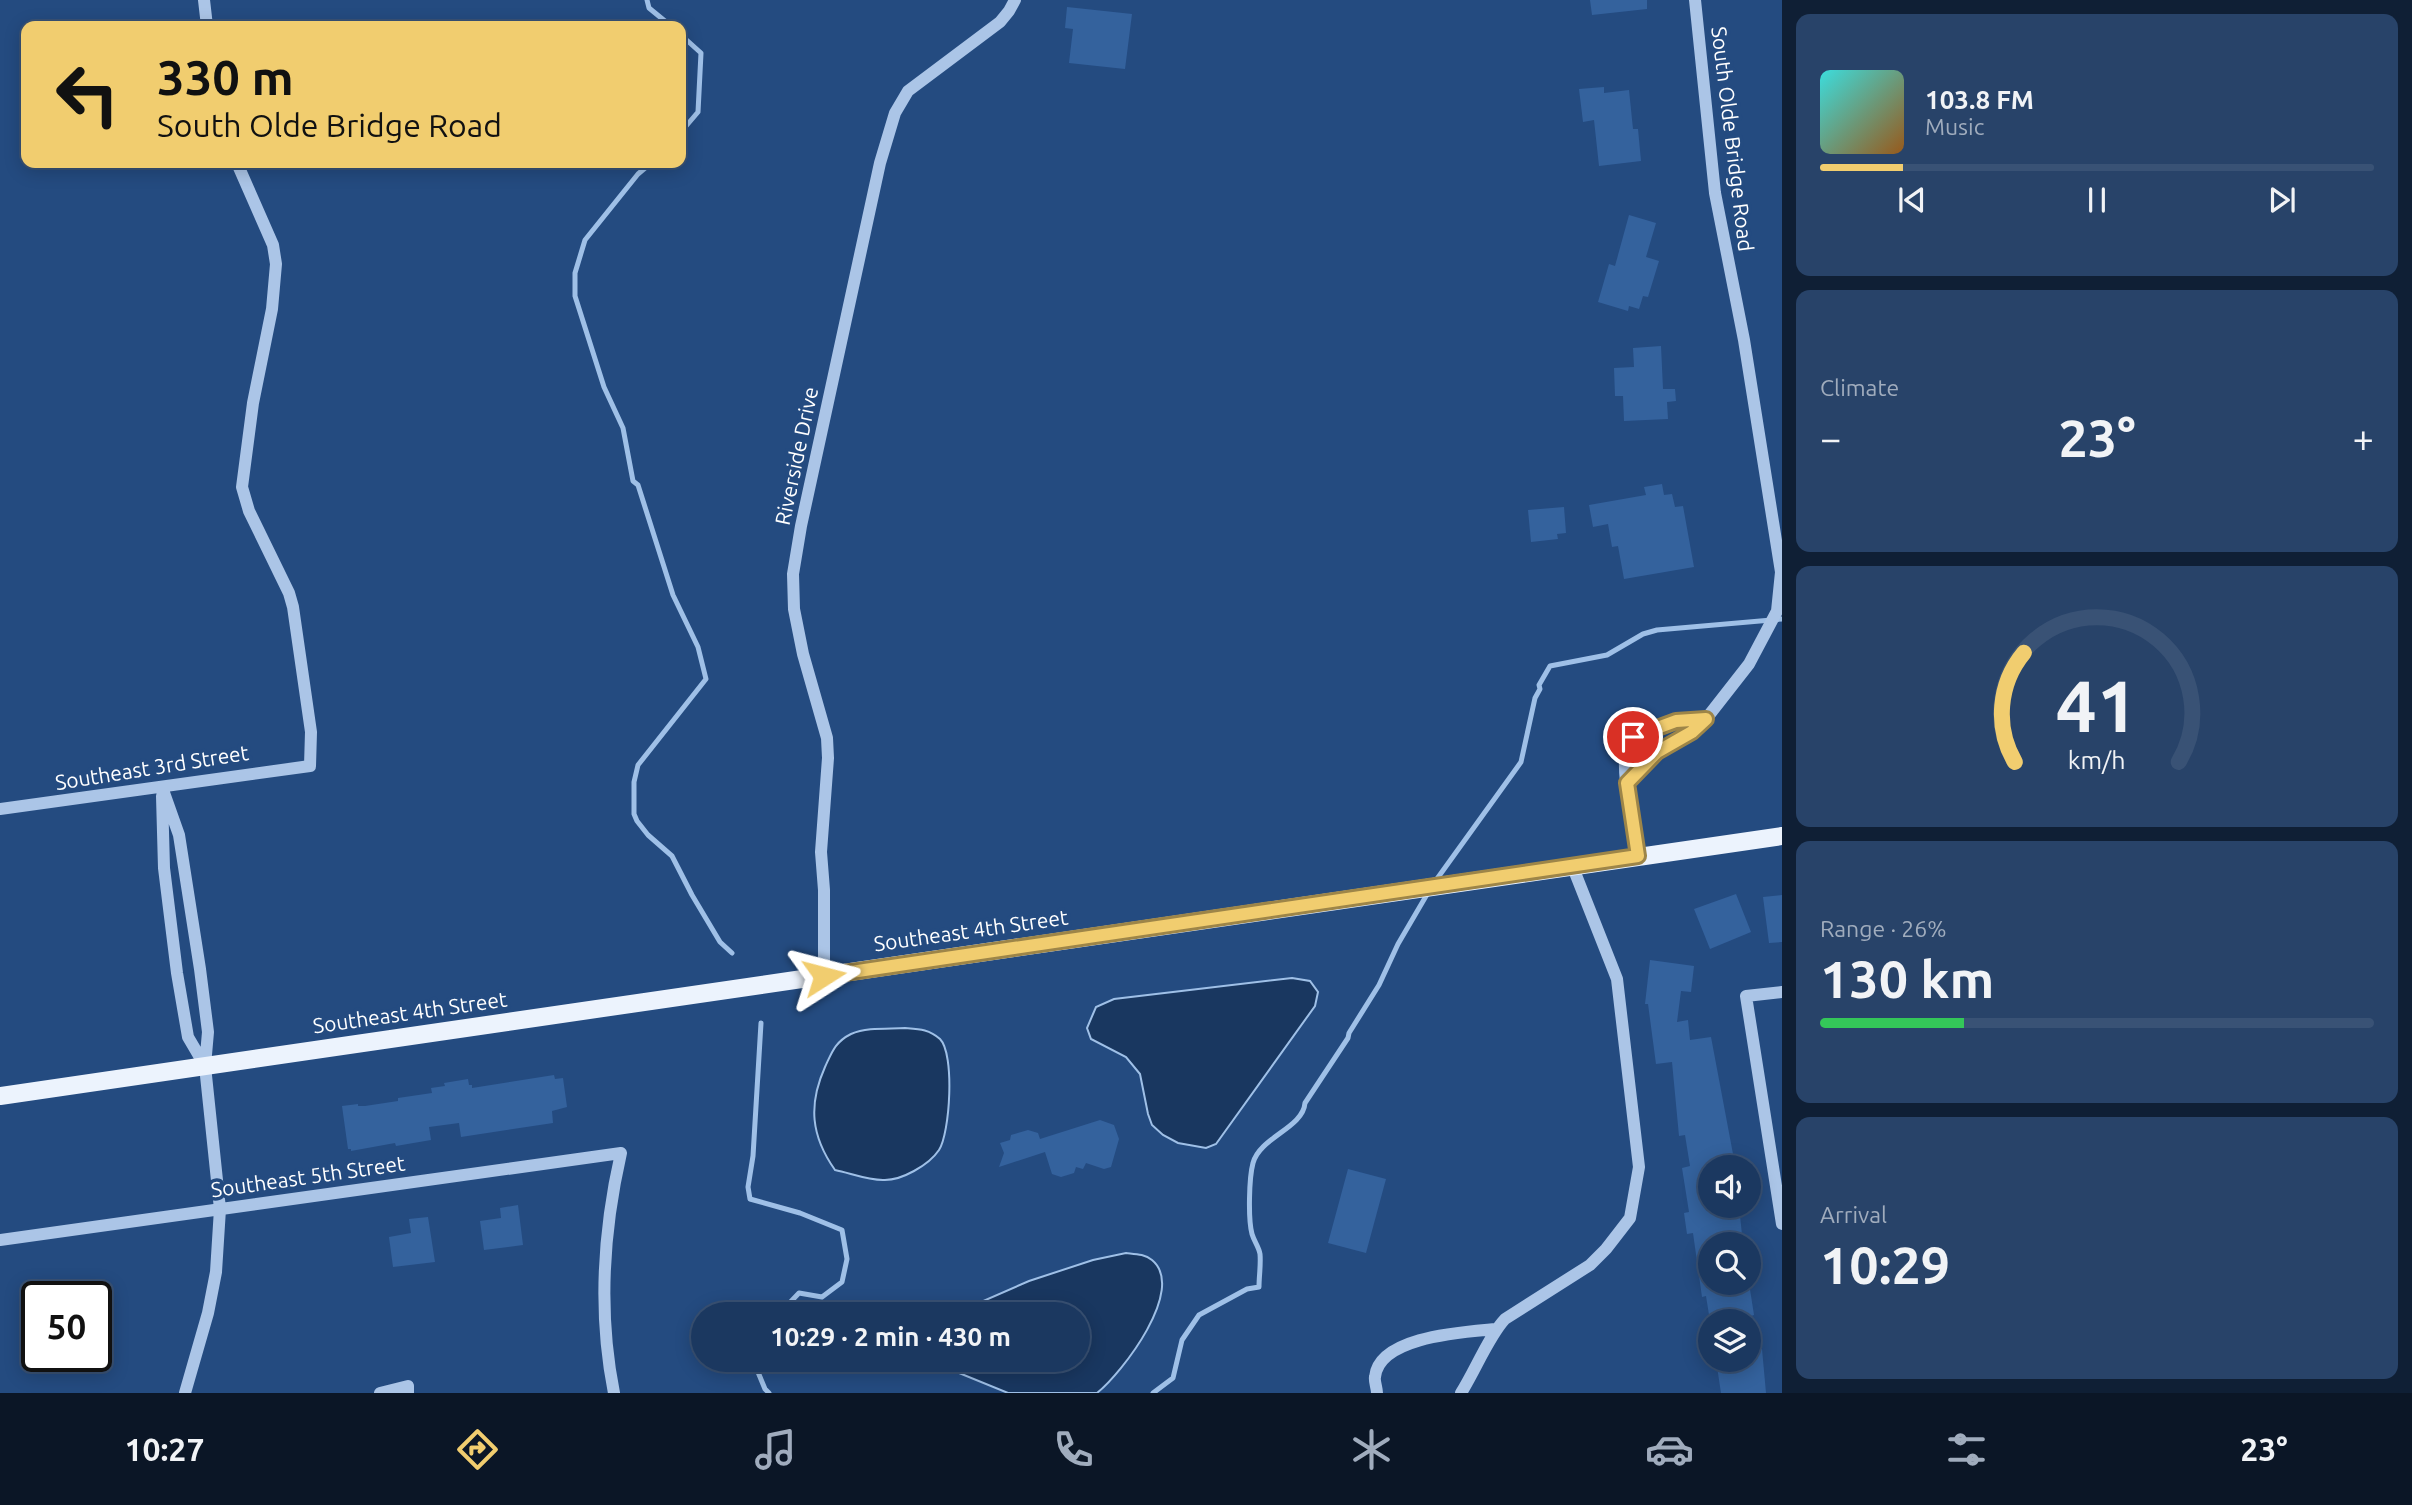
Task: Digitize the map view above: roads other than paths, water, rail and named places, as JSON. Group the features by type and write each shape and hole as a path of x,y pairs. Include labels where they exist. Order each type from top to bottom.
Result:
{"main road":[{"name":"Southeast 4th Street","path":"0,1096 1782,836"}],"street":[{"path":"204,0 206,21"},
{"name":"Riverside Drive","path":"824,976 821,852 827,748 822,717 803,654 794,609 793,575 801,526 880,163 895,113 908,91 1000,22 1015,0"},
{"name":"South Olde Bridge Road","path":"1627,783 1657,752 1692,732 1706,719 1749,664 1777,611 1781,572 1744,340 1715,193 1695,0"},
{"name":"Southeast 3rd Street","path":"0,809 310,766 311,732 293,607 289,593 249,512 242,488 253,402 272,309 276,264 273,245 239,168"},
{"path":"1638,856 1625,750 1633,737 1676,721 1706,719"},
{"path":"162,787 164,868 177,973 188,1037 205,1066"},
{"path":"162,787 179,835 185,864 208,1032 205,1066 220,1209 216,1272 208,1313 185,1393"},
{"path":"1461,1393 1496,1329 1505,1319 1590,1265 1630,1218 1639,1167 1616,979 1572,865"},
{"path":"1782,992 1746,996 1782,1224"},
{"name":"Southeast 5th Street","path":"0,1240 621,1153 611,1196 603,1318 614,1393"},
{"path":"1377,1393 1375,1376 1382,1361 1389,1354 1423,1339 1496,1329"},
{"path":"380,1393 408,1386 408,1393"}],"water":[{"path":"1292,978 1310,981 1318,992 1315,1006 1216,1144 1206,1148 1178,1143 1152,1125 1140,1074 1126,1057 1091,1039 1087,1028 1096,1007 1114,999"},
{"path":"905,1028 932,1033 945,1047 949,1094 946,1128 939,1150 914,1171 890,1180 871,1179 835,1170 821,1145 814,1107 820,1081 830,1057 838,1044 851,1034 871,1029"},
{"path":"1126,1253 1143,1255 1152,1260 1161,1273 1162,1290 1157,1310 1135,1350 1097,1393 1008,1393 959,1373 1090,1372 1090,1302 981,1302 1029,1281 1093,1260"}],"waterway":[{"path":"647,0 649,8 665,21"},
{"path":"686,40 701,53 698,112 686,126"},
{"path":"645,168 585,240 575,273 575,296 604,387 623,428 633,481 638,485 673,595 698,647 706,679 638,765 634,782 634,814 648,835 672,856 720,942 732,953"},
{"path":"1434,883 1521,762 1535,698 1550,666 1607,655 1643,634 1657,630 1782,619"},
{"path":"1153,1393 1173,1378 1182,1340 1199,1315 1247,1289 1259,1287 1260,1254 1252,1234 1250,1219 1253,1163 1264,1146 1290,1126 1302,1112 1305,1103 1379,985 1398,944 1429,891"},
{"path":"761,1023 753,1156 748,1187 750,1199 800,1213 842,1230 847,1259 842,1282 822,1297 799,1293 790,1302"},
{"path":"758,1372 769,1393"}]}
